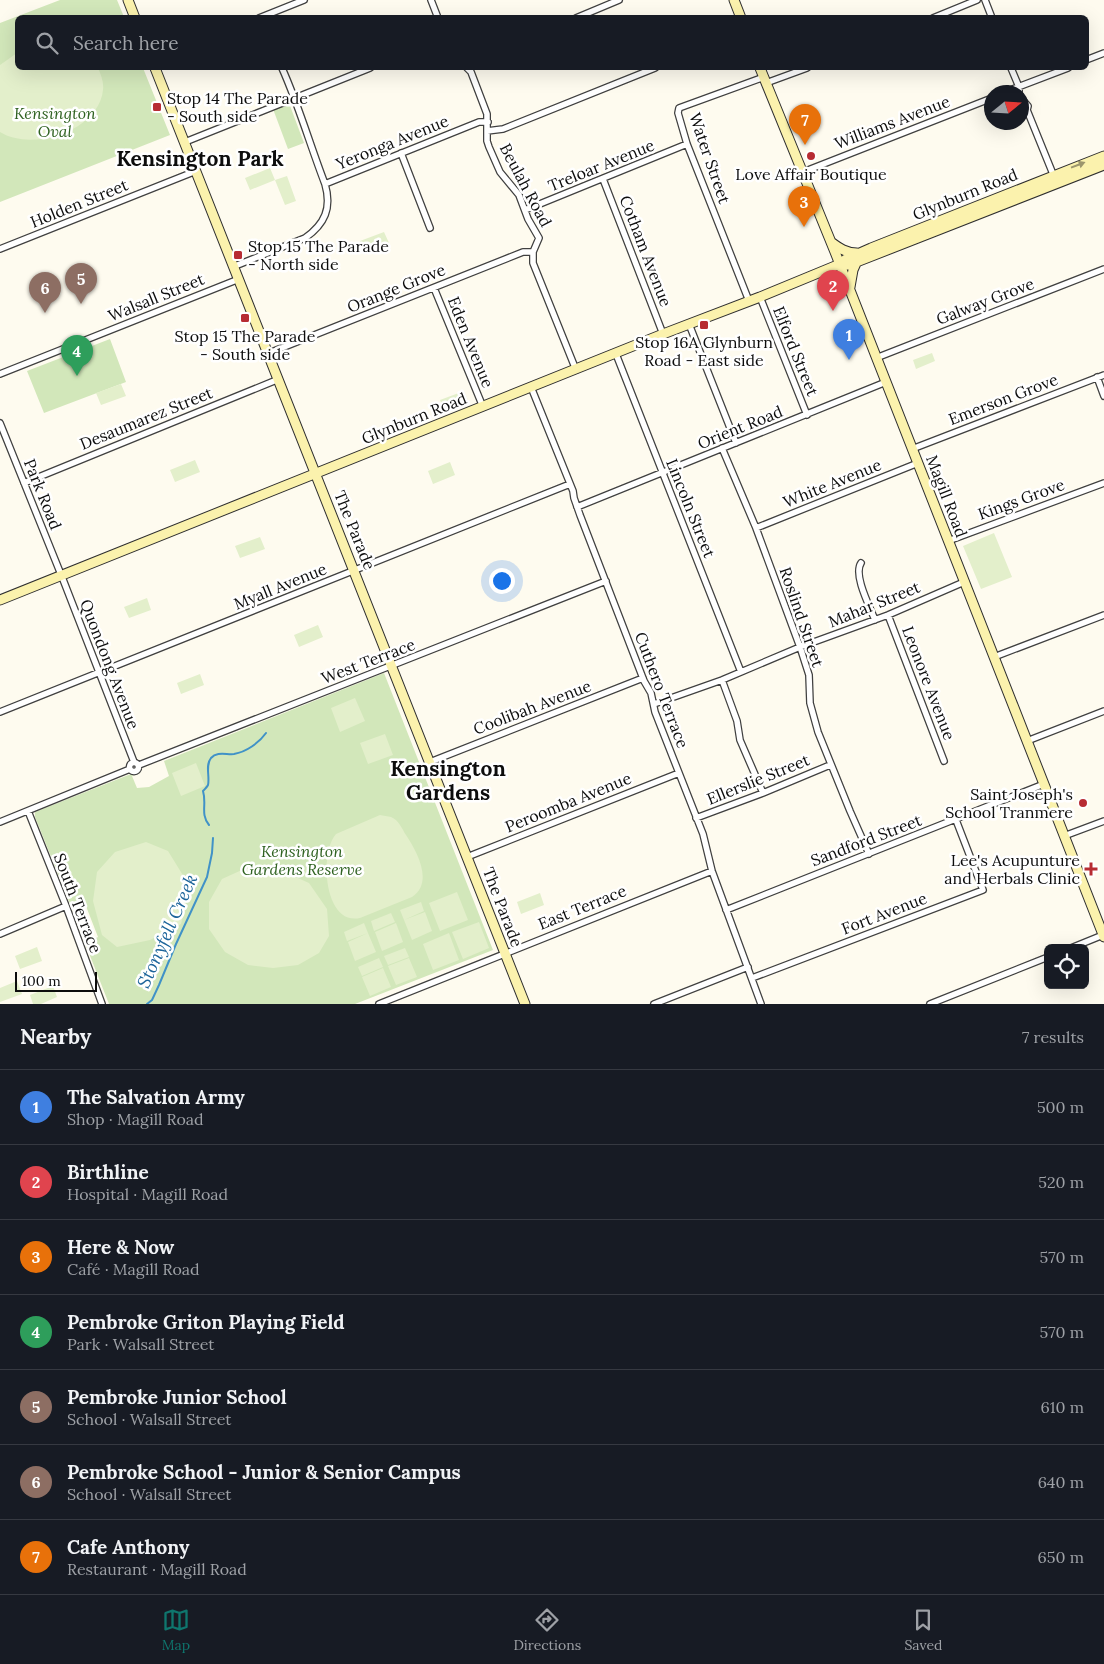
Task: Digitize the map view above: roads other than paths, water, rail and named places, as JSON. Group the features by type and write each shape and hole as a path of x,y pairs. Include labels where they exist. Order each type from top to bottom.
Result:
{"main road":[{"path":"128,0 134,15"},
{"path":"734,0 740,15"},
{"name":"The Parade","path":"156,70 317,473 525,1004"},
{"name":"Magill Road","path":"761,70 840,264 1103,931"},
{"name":"Glynburn Road","path":"0,600 663,334 760,297 840,264 846,259 857,257 963,216 1054,179 1104,156"},
{"name":"Glynburn Road","path":"1054,179 1104,165"},
{"path":"831,242 857,257 852,270 849,289"}],"street":[{"path":"265,15 304,0"},
{"path":"431,0 437,15"},
{"path":"583,15 619,0"},
{"path":"940,15 977,0"},
{"path":"985,0 991,15"},
{"path":"1089,59 1104,54"},
{"path":"283,70 295,97 306,135 325,184"},
{"path":"184,142 365,70"},
{"name":"Beulah Road","path":"470,70 487,114 489,147 500,172 517,192 530,225 539,238 533,252 534,263 576,370"},
{"path":"487,131 503,129 650,70"},
{"path":"765,80 799,70"},
{"path":"1012,70 1017,85"},
{"path":"1029,86 1064,70"},
{"name":"Water Street","path":"749,301 687,144 678,113 679,108 765,80"},
{"name":"Williams Avenue","path":"803,172 984,101"},
{"path":"1029,109 1054,179"},
{"name":"Yeronga Avenue","path":"235,266 305,238 315,231 323,222 326,211 327,191 325,184 479,122 488,122"},
{"name":"Treloar Avenue","path":"525,210 687,144"},
{"path":"401,152 430,228"},
{"name":"Holden Street","path":"0,249 196,171"},
{"name":"Cotham Avenue","path":"603,179 663,334"},
{"name":"Orange Grove","path":"269,353 523,252 533,252"},
{"name":"Galway Grove","path":"876,358 1104,269"},
{"name":"Walsall Street","path":"0,374 240,279"},
{"name":"Eden Avenue","path":"434,288 483,407"},
{"name":"Elford Street","path":"760,297 807,415"},
{"path":"689,324 736,443"},
{"name":"Lincoln Street","path":"616,354 741,672"},
{"name":"Emerson Grove","path":"912,449 1104,374"},
{"path":"1097,377 1104,396"},
{"name":"Desaumarez Street","path":"24,482 279,379"},
{"name":"Orient Road","path":"577,506 886,382"},
{"name":"Cuthero Terrace","path":"531,387 570,484 643,678 650,690 655,712 703,834 712,871 761,1004"},
{"name":"Park Road","path":"0,426 61,576"},
{"name":"Roslind Street","path":"722,448 756,528 800,647 809,675 810,703 818,732 830,765 869,854"},
{"name":"White Avenue","path":"756,528 918,463"},
{"name":"Kings Grove","path":"948,541 1104,483"},
{"name":"Myall Avenue","path":"0,712 570,484"},
{"path":"861,563 858,569 859,578 874,620"},
{"name":"Quondong Avenue","path":"61,576 98,674 136,763"},
{"name":"West Terrace","path":"136,763 392,666 606,581"},
{"name":"Mahar Street","path":"654,704 722,680 800,647 888,615 964,582"},
{"name":"Leonore Avenue","path":"888,615 944,761"},
{"path":"994,657 1104,615"},
{"name":"Coolibah Avenue","path":"430,762 643,678"},
{"path":"722,680 737,721 740,740 763,793"},
{"path":"1027,741 1104,711"},
{"path":"0,822 130,769 130,764 136,763"},
{"name":"Ellerslie Street","path":"696,818 830,765"},
{"name":"Peroomba Avenue","path":"467,857 679,774"},
{"name":"Sandford Street","path":"726,910 1044,784"},
{"name":"South Terrace","path":"28,811 102,1004"},
{"name":"Fort Avenue","path":"752,978 983,890 956,820"},
{"path":"1064,836 1104,821"},
{"name":"East Terrace","path":"379,1004 712,871"},
{"path":"0,934 66,906"},
{"path":"1079,944 1103,931"},
{"path":"930,1004 1044,959"},
{"path":"654,1004 748,966"}],"waterway":[{"name":"Stonyfell Creek","path":"209,825 204,813 203,791 208,785 209,761 213,756 219,754 234,754 248,749 256,744 266,733"},
{"name":"Stonyfell Creek","path":"147,1004 152,1000 207,877 213,838"}],"place":[{"name":"Stop 14 The Parade - South side","path":"157,107"},
{"name":"Cafe Anthony","path":"805,145"},
{"name":"Love Affair Boutique","path":"811,156"},
{"name":"Here & Now","path":"804,227"},
{"name":"Stop 15 The Parade - North side","path":"238,255"},
{"name":"Pembroke Junior School","path":"81,304"},
{"name":"Birthline","path":"833,311"},
{"name":"Pembroke School - Junior & Senior Campus","path":"45,313"},
{"name":"Stop 15 The Parade - South side","path":"245,318"},
{"name":"Stop 16A Glynburn Road - East side","path":"704,325"},
{"name":"The Salvation Army","path":"849,360"},
{"name":"Pembroke Griton Playing Field","path":"77,376"},
{"name":"Saint Joseph's School Tranmere","path":"1083,803"},
{"name":"Lee's Acupunture and Herbals Clinic","path":"1091,869"}],"district":[{"name":"Kensington Park","path":"200,158"},
{"name":"Kensington Gardens","path":"448,780"}],"park label":[{"name":"Kensington Oval","path":"55,122"},
{"name":"Kensington Gardens Reserve","path":"302,860"}]}
